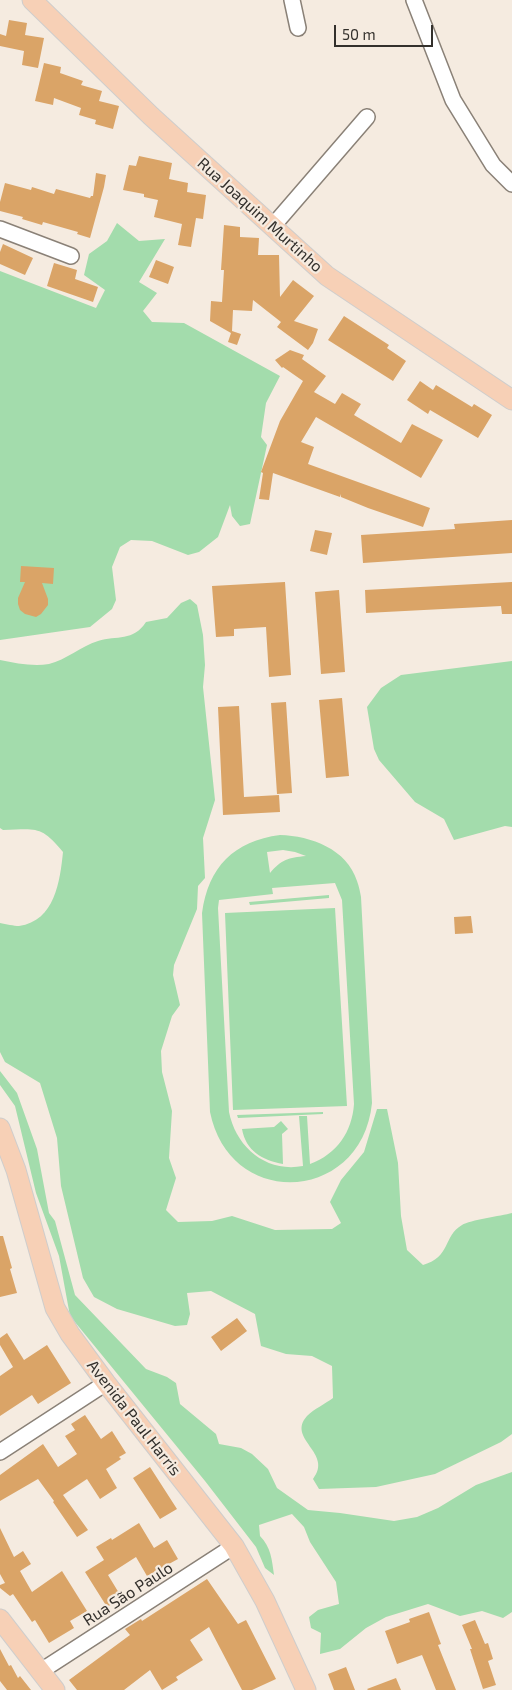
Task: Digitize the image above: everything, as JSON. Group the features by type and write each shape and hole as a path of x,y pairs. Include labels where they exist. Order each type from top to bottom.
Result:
{"main road":[{"name":"Rua Joaquim Murtinho","path":"32,0 151,116 327,276 512,400"},
{"name":"Avenida Paul Harris","path":"0,1128 16,1170 55,1308 70,1334 106,1383 234,1546 265,1601 306,1690"},
{"path":"0,1619 55,1690"}],"street":[{"path":"292,0 298,28"},
{"path":"414,0 453,100 493,165 512,184"},
{"path":"272,226 367,116"},
{"path":"0,229 71,256"},
{"path":"0,1452 106,1383"},
{"name":"Rua São Paulo","path":"41,1671 234,1546"}],"green space":[{"path":"117,223 139,241 165,239 139,282 157,293 143,311 152,322 184,323 280,376 266,403 261,437 267,445 250,524 240,526 232,516 230,505 218,537 199,552 188,555 152,541 131,540 120,547 112,567 116,600 112,609 90,627 0,640 0,271 96,308 105,290 84,275 89,254 107,241"},
{"path":"190,599 197,605 203,635 205,665 203,687 215,800 203,838 205,878 198,886 197,909 174,965 173,975 180,1005 172,1016 161,1051 162,1072 172,1111 169,1158 176,1178 166,1210 178,1222 212,1221 232,1216 275,1230 332,1229 341,1223 330,1202 341,1180 364,1152 377,1109 387,1109 398,1163 401,1216 407,1250 423,1265 432,1261 443,1252 452,1235 462,1225 512,1213 512,1434 501,1442 435,1474 376,1487 319,1489 313,1479 318,1470 318,1461 305,1439 302,1432 302,1424 310,1413 333,1398 332,1366 312,1356 286,1354 261,1346 255,1314 211,1291 187,1293 190,1314 187,1325 175,1326 117,1309 94,1297 83,1278 61,1186 57,1138 40,1083 5,1062 0,1052 0,923 19,926 31,923 41,916 48,908 57,887 63,852 49,837 37,830 3,830 0,828 0,660 31,665 49,664 92,643 136,633 146,622 167,618 181,603"},
{"path":"512,661 512,827 505,826 454,840 444,819 415,802 379,760 374,749 367,707 381,688 401,675"},
{"path":"280,835 292,836 326,846 345,860 352,870 358,883 361,897 372,1103 363,1136 345,1161 322,1176 295,1182 267,1179 242,1166 222,1144 210,1112 202,913 205,897 210,882 226,859 249,843","holes":["283,850 306,856 286,860 270,873 267,852","335,883 342,900 354,1104 353,1114 346,1133 335,1148 320,1160 310,1164 307,1116 299,1116 303,1166 289,1167 277,1165 255,1155 246,1146 238,1136 229,1112 219,900 273,894 272,888"]},
{"path":"329,895 329,898 250,905 249,902"},
{"path":"335,908 347,1106 233,1110 225,913"},
{"path":"0,1071 17,1093 37,1149 49,1213 55,1221 75,1295 146,1369 167,1377 176,1383 180,1404 216,1434 219,1444 241,1448 252,1454 268,1469 277,1488 308,1510 394,1521 417,1517 438,1508 476,1485 512,1472 512,1612 503,1618 482,1611 460,1616 428,1604 386,1617 366,1628 340,1649 320,1654 321,1633 311,1628 309,1617 318,1610 339,1604 336,1582 310,1542 304,1527 292,1514 259,1525 260,1536 267,1545 273,1564 274,1575 265,1568 256,1547 205,1481 70,1316 59,1256 36,1193 15,1106 0,1085"},
{"path":"323,1112 323,1114 238,1118 237,1115"},
{"path":"281,1121 288,1129 282,1134 283,1164 268,1160 251,1149 242,1129 274,1127"}],"building":[{"path":"9,20 27,23 25,35 44,38 38,68 22,65 24,51 0,46 0,34 6,36"},
{"path":"44,63 61,67 60,73 83,81 81,85 102,91 99,101 119,106 113,129 95,124 96,120 79,115 81,108 54,98 53,105 35,101"},
{"path":"139,156 172,163 169,179 188,183 187,192 206,195 203,219 196,218 191,247 178,245 182,224 154,217 158,200 144,197 144,194 123,190 129,165 136,166"},
{"path":"96,173 106,175 90,238 77,234 78,232 43,222 42,225 22,219 23,217 0,211 0,202 5,183 31,190 32,187 54,194 56,189 90,198 93,196"},
{"path":"224,225 240,227 240,237 259,238 258,255 279,255 280,297 293,280 314,296 294,321 318,329 313,343 308,350 277,327 281,322 253,300 252,311 233,310 232,331 241,334 237,345 228,342 231,333 210,321 211,301 222,302 224,270 221,270"},
{"path":"3,244 33,258 25,275 0,264 0,252"},
{"path":"156,260 174,267 168,284 149,277"},
{"path":"54,263 77,270 75,279 98,287 93,302 47,286"},
{"path":"344,316 389,345 387,348 406,361 393,381 328,340"},
{"path":"290,350 304,355 302,359 326,376 314,392 335,404 342,393 361,404 354,415 401,443 412,424 443,440 421,478 316,417 301,442 314,447 308,464 430,508 423,527 368,508 341,497 340,494 340,497 273,473 269,500 259,499 263,473 261,472 280,421 303,381 282,368 275,360"},
{"path":"420,381 433,390 436,385 472,407 474,404 492,415 478,438 430,410 428,414 407,400"},
{"path":"512,520 512,553 363,563 361,535 455,529 454,524"},
{"path":"315,530 332,533 327,555 310,551"},
{"path":"21,566 54,568 53,584 42,583 48,599 48,605 36,617 25,614 20,610 18,604 18,598 25,582 20,582"},
{"path":"285,582 291,675 269,677 266,627 234,629 234,636 216,637 212,586"},
{"path":"512,582 512,614 502,614 501,606 366,613 365,590"},
{"path":"339,590 345,672 321,674 315,592"},
{"path":"342,698 349,776 326,778 319,700"},
{"path":"286,702 292,793 277,794 271,703"},
{"path":"239,706 244,797 279,795 280,812 223,815 218,707"},
{"path":"471,916 473,933 455,934 454,917"},
{"path":"0,1236 3,1236 17,1293 0,1297"},
{"path":"237,1318 247,1331 221,1351 211,1337"},
{"path":"7,1333 24,1360 47,1345 71,1383 38,1404 32,1395 0,1416 0,1376 13,1367 0,1345 0,1338"},
{"path":"85,1415 101,1439 112,1431 126,1453 119,1457 121,1459 106,1469 117,1488 100,1499 87,1479 63,1495 88,1530 77,1537 38,1479 0,1501 0,1475 43,1444 58,1467 77,1454 65,1436 75,1430 71,1424"},
{"path":"150,1467 177,1509 160,1519 133,1478"},
{"path":"139,1523 154,1548 167,1540 178,1559 147,1576 136,1557 108,1575 122,1598 107,1607 85,1572 104,1560 96,1547 111,1538 112,1540"},
{"path":"0,1528 14,1557 23,1551 31,1564 20,1571 32,1592 62,1571 87,1611 70,1621 74,1628 49,1643 35,1620 32,1622 13,1594 10,1596 0,1588 0,1585 5,1583 0,1574"},
{"path":"207,1579 238,1624 246,1620 276,1679 252,1690 242,1690 209,1627 190,1640 203,1660 176,1677 178,1680 162,1690 150,1670 124,1690 77,1690 69,1680 130,1635 125,1629 141,1619 142,1621"},
{"path":"429,1612 441,1644 438,1645 456,1690 436,1690 422,1655 397,1664 385,1631 410,1622 409,1619"},
{"path":"475,1620 485,1644 488,1643 493,1659 488,1661 496,1685 483,1689 470,1649 472,1649 462,1625"},
{"path":"0,1649 18,1678 20,1676 31,1690 7,1690 0,1681"},
{"path":"346,1667 355,1690 334,1690 328,1674"},
{"path":"396,1678 401,1690 367,1689"}]}
